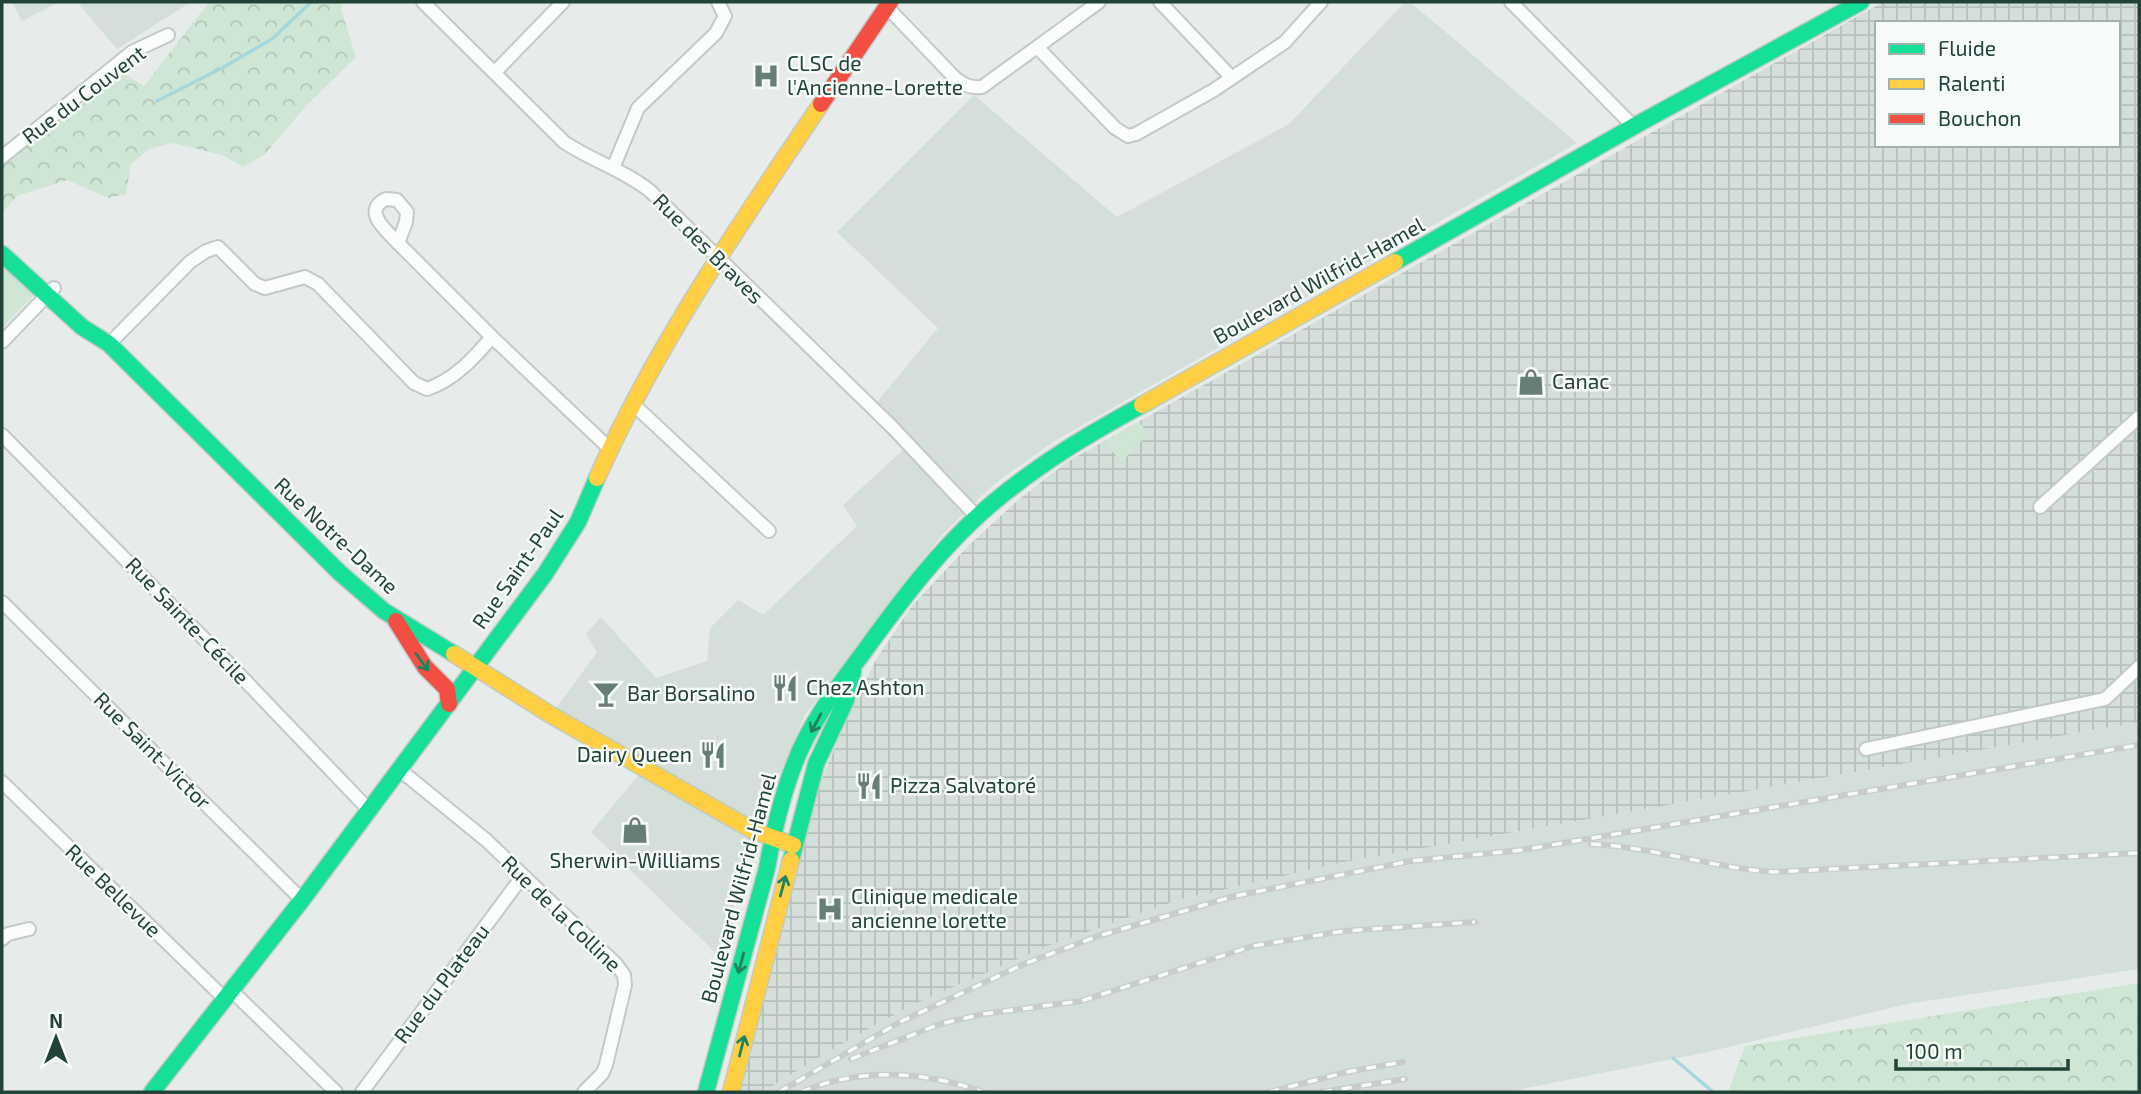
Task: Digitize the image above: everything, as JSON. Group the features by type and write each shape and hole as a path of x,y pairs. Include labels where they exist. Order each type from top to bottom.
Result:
{"street":[{"name":"Rue des Braves","path":"423,2 564,142 582,154 632,177 650,191 892,427 978,518"},
{"path":"495,72 562,2"},
{"path":"613,168 638,108 722,25 725,16 718,2"},
{"path":"888,4 964,85 982,86 1099,2"},
{"path":"1160,2 1231,77"},
{"path":"1038,48 1115,128 1128,136 1214,90 1285,42 1321,2"},
{"path":"1511,2 1634,127"},
{"name":"Boulevard Wilfrid-Hamel","path":"706,1092 794,764 828,700 895,609 978,518 1026,476 1067,447 1861,2"},
{"name":"Rue Saint-Paul","path":"152,1092 370,811 545,574 578,522 633,404 717,259 888,4"},
{"name":"Rue du Couvent","path":"2,157 132,52 168,35"},
{"name":"Rue Notre-Dame","path":"2,240 82,327 105,340 340,573 394,618 551,715 752,830 793,845"},
{"path":"398,243 610,449"},
{"path":"105,340 191,262 205,251 218,247 255,284 265,288 305,277 318,284 414,383 426,389 440,384 473,359 492,337"},
{"name":"Rue Notre-Dame","path":"2,254 51,292"},
{"path":"2,342 51,292"},
{"path":"633,404 769,531"},
{"path":"2040,507 2139,417"},
{"name":"Rue Sainte-Cécile","path":"2,435 235,670 370,811"},
{"name":"Rue Saint-Victor","path":"2,602 302,900"},
{"path":"394,618 425,667 447,689 449,704"},
{"name":"Boulevard Wilfrid-Hamel","path":"731,1092 816,764 846,700 854,667"},
{"path":"1866,749 2105,699 2139,667"},
{"name":"Rue de la Colline","path":"400,770 486,840 616,964 624,975 625,985 606,1065 602,1074 584,1092"},
{"name":"Rue Bellevue","path":"2,782 228,995"},
{"name":"Rue du Plateau","path":"362,1092 522,877"},
{"path":"2,939 8,934 29,929"},
{"path":"228,995 336,1092"}],"shaded area":[{"path":"12,2 59,2 22,21"},
{"path":"77,2 191,2 117,49"},
{"path":"1405,2 1410,2 1577,143 1053,442 993,485 941,536 805,715 744,857 723,960 591,832 641,772 551,715 597,652 586,634 601,617 656,678 707,661 710,628 738,600 763,615 857,526 843,505 903,450 868,413 938,328 837,232 974,95 1117,217 1289,124"},
{"path":"1883,2 2139,2 2139,722 1344,862 1178,900 1050,945 910,1006 762,1092 721,1092 817,790 852,707 877,658 912,606 969,545 1018,500 1067,462"},
{"path":"2139,722 2139,969 1907,1004 1708,1052 1506,1092 762,1092 910,1006 1050,945 1178,900 1344,862"}],"green space":[{"path":"209,2 343,2 341,9 356,57 307,105 264,155 243,167 222,155 172,143 149,149 131,164 126,194 108,198 67,180 17,196 2,213 2,166 123,73 144,86"},
{"path":"2,257 37,292 2,328"},
{"path":"1140,423 1148,434 1122,462 1104,443"},
{"path":"2139,983 2139,1092 1728,1092 1745,1046"}],"waterway":[{"path":"157,101 272,39 311,2"},
{"path":"1673,1058 1713,1092"}],"railway":[{"path":"779,1092 900,1022 1024,964 1098,936 1235,896 1411,861 1522,850 2139,745"},
{"path":"1591,844 1774,872 2139,853"},
{"path":"851,1059 940,1024 983,1014 1081,1001 1253,946 1344,931 1475,922"},
{"path":"1269,1092 1347,1072 1403,1062"},
{"path":"801,1092 846,1078 869,1075 915,1076 983,1092"},
{"path":"1322,1092 1405,1079"}],"traffic: fast":[{"path":"1395,262 1638,124 1861,2"},
{"path":"2,254 82,327 109,344 340,573 384,611 454,654"},
{"path":"706,1092 767,868 785,790 807,735 824,707 908,592 976,517 1048,461 1142,405"},
{"path":"152,1092 302,900 545,574 578,522 597,478"},
{"path":"791,860 816,764 846,700 853,672"}],"traffic: slow":[{"path":"597,478 672,333 730,240 821,104"},
{"path":"1142,405 1395,262"},
{"path":"454,654 551,715 754,831 793,845"},
{"path":"731,1092 791,860"}],"traffic: jam":[{"path":"821,104 890,2"},
{"path":"396,621 425,667 447,689 449,704"}],"place":[{"name":"CLSC de l'Ancienne-Lorette","path":"766,76"},
{"name":"Canac","path":"1531,382"},
{"name":"Chez Ashton","path":"785,688"},
{"name":"Bar Borsalino","path":"606,694"},
{"name":"Dairy Queen","path":"713,755"},
{"name":"Pizza Salvatoré","path":"869,786"},
{"name":"Sherwin-Williams","path":"635,830"},
{"name":"Clinique medicale ancienne lorette","path":"830,909"}]}
